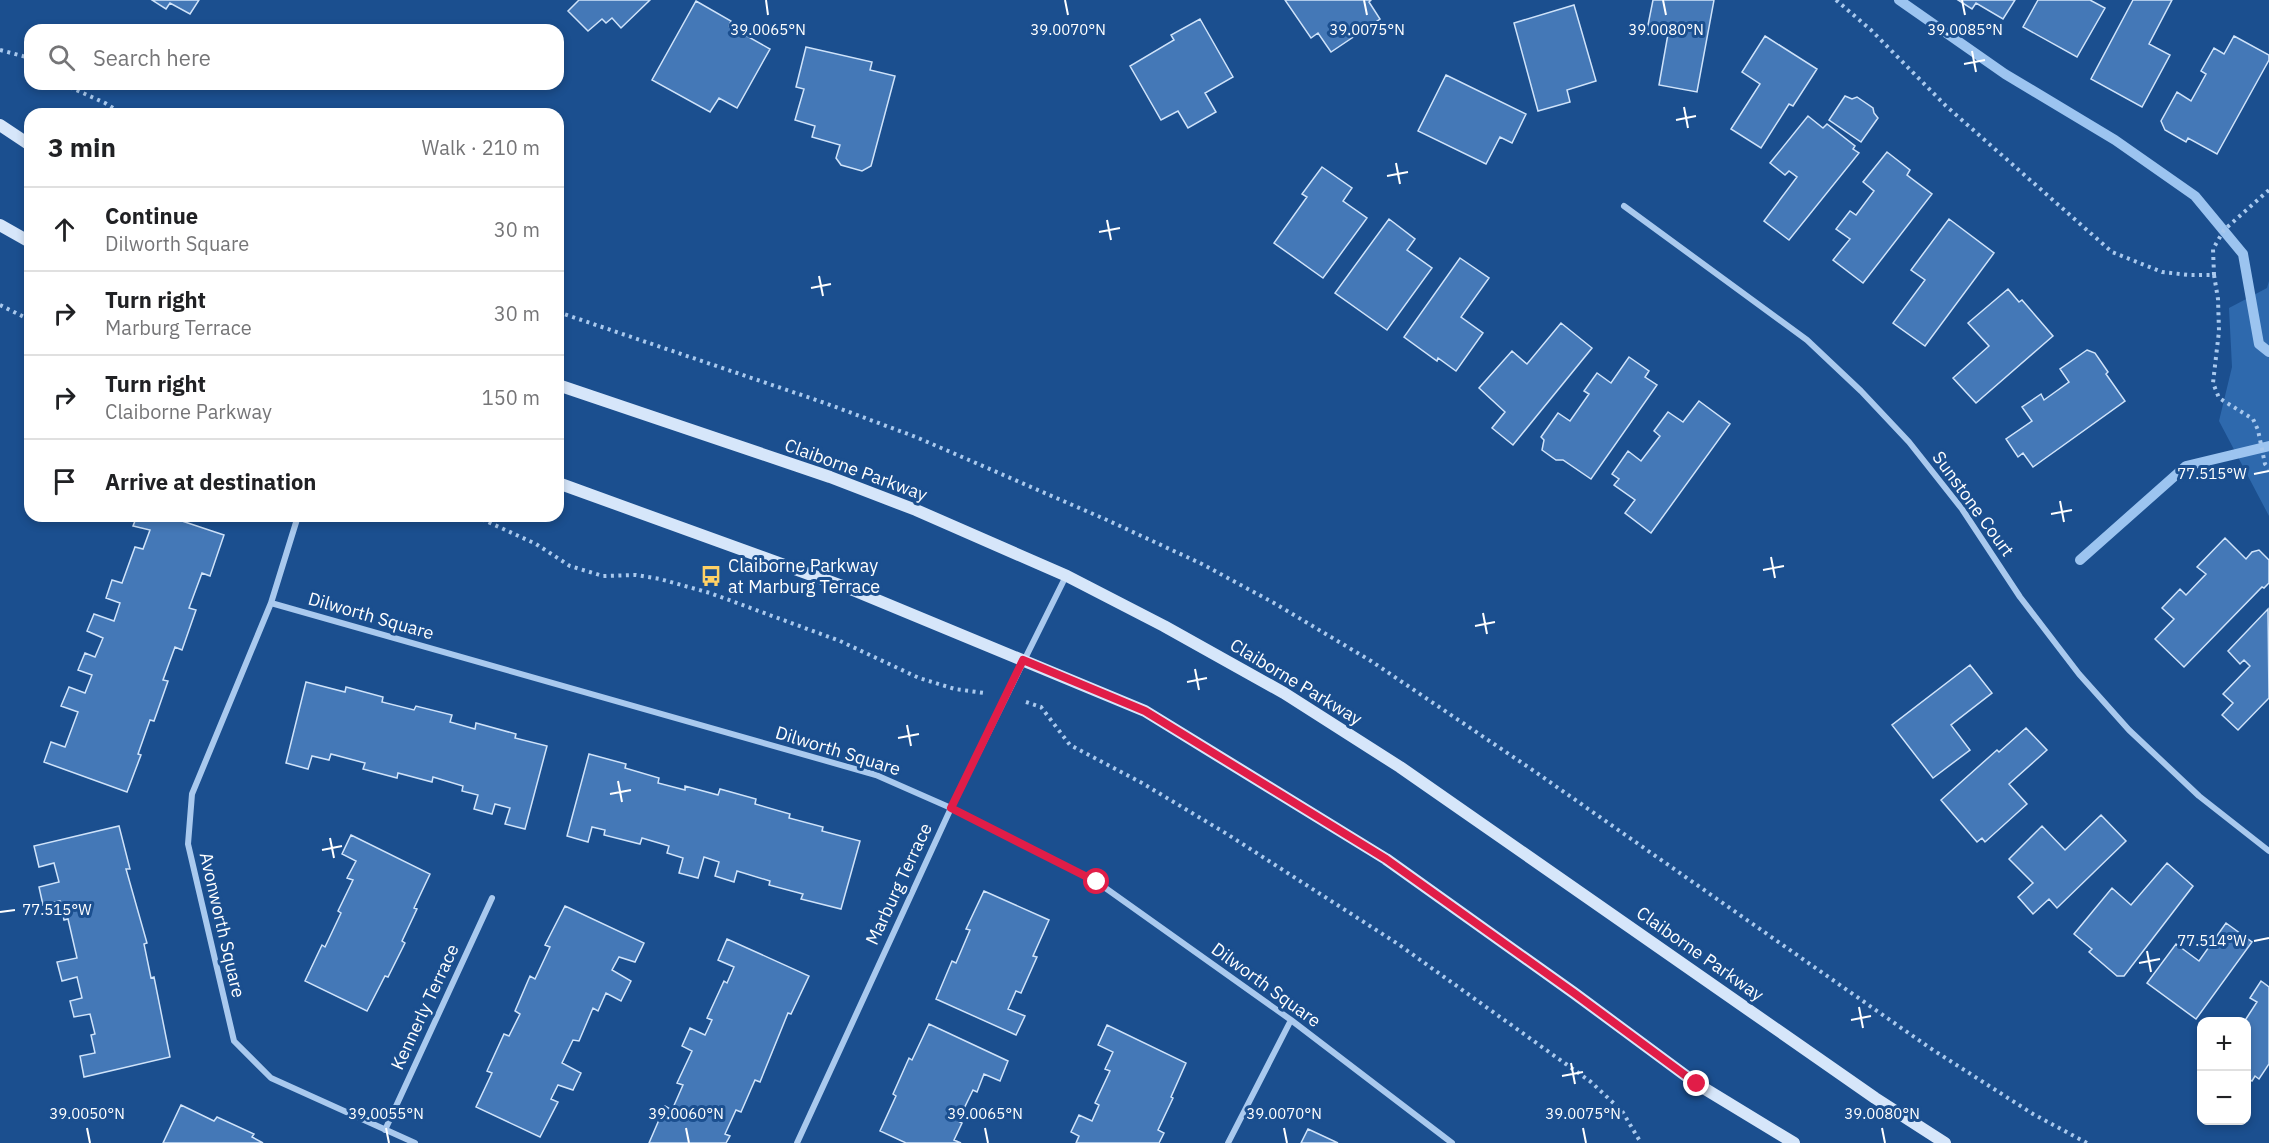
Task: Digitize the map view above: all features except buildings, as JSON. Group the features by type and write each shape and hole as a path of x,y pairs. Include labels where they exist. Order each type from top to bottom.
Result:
{"main road":[{"path":"0,125 24,141"},
{"path":"0,225 24,239"},
{"name":"Claiborne Parkway","path":"564,387 830,477 916,510 1066,576 1164,626 1284,693 1400,767 1875,1098 1944,1143"},
{"path":"564,485 853,590 1145,711 1386,859 1565,986 1697,1084 1794,1143"}],"street":[{"name":"Sunstone Court","path":"1623,206 1807,340 1861,392 1916,450 1962,509 2020,597 2079,674 2129,730 2199,796 2269,851"},
{"name":"Avonworth Square","path":"296,522 271,603 192,794 188,844 234,1041 271,1078 415,1143"},
{"name":"Marburg Terrace","path":"797,1143 951,808 1066,576"},
{"name":"Dilworth Square","path":"271,603 876,775 951,808 1097,882 1291,1020 1452,1143"},
{"name":"Kennerly Terrace","path":"385,1130 492,898"},
{"path":"1228,1143 1291,1020"}],"path":[{"path":"1836,0 1871,30 1946,106 2112,252 2162,272 2214,275"},
{"path":"0,50 24,56"},
{"path":"76,90 113,108"},
{"path":"2269,190 2224,230 2213,249 2219,331 2213,383 2219,398 2253,419 2258,430 2265,464 2269,469"},
{"path":"0,305 24,317"},
{"path":"564,314 825,403 916,437 1202,564 1274,603 1380,667 1534,771 1930,1048 2033,1114 2087,1143"},
{"path":"488,522 536,544 570,566 603,576 636,575 660,579 710,593 840,641 919,678 955,689 1006,695 1041,707 1070,745 1142,783 1227,834 1398,944 1591,1082 1622,1111 1641,1143"}],"shaded area":[{"path":"2269,281 2269,516 2219,421 2232,367 2229,308 2267,288"}],"waterway":[{"path":"1899,0 2005,74 2115,140 2195,196 2243,254 2259,344 2269,352"},
{"path":"2080,560 2186,466 2269,446"}],"place":[{"name":"Claiborne Parkway at Marburg Terrace","path":"711,576"}],"route":[{"path":"1097,882 951,808 1023,660 1145,711 1386,859 1697,1084"}]}
